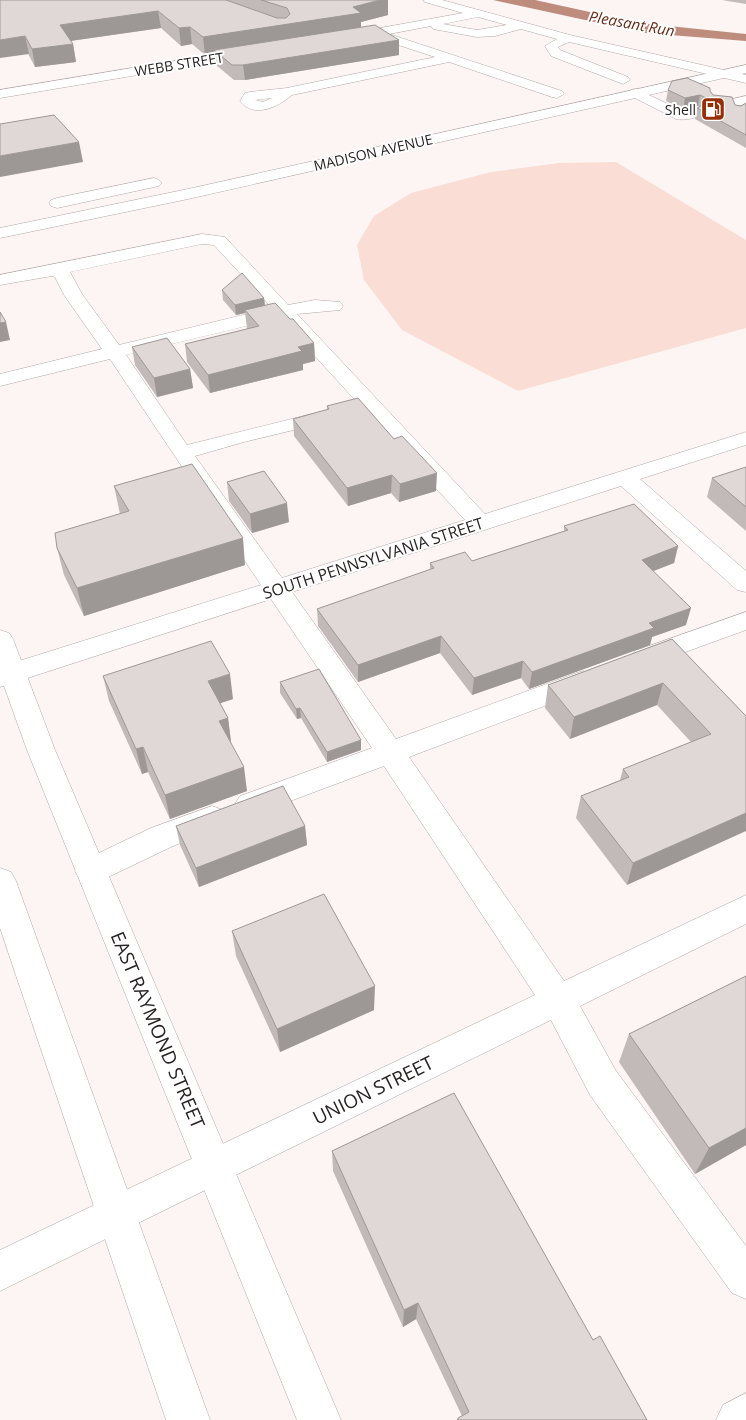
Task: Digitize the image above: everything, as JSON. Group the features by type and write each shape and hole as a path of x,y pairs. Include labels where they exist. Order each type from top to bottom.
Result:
{"street":[{"path":"429,0 568,38 746,79"},
{"path":"333,40 477,14"},
{"path":"426,24 479,35 494,33 518,25"},
{"path":"374,33 450,58 564,85"},
{"path":"568,38 551,46 555,54 592,68 629,78 597,86"},
{"name":"WEBB STREET","path":"0,94 265,50"},
{"path":"287,92 450,58"},
{"path":"652,73 713,59"},
{"path":"528,101 564,85 592,68"},
{"name":"MADISON AVENUE","path":"0,233 224,186 746,69"},
{"path":"636,93 694,113"},
{"path":"44,205 171,179"},
{"path":"0,280 202,239 219,241 481,523"},
{"path":"55,270 62,274 72,295 114,352 182,454 390,752 558,1000 603,1083 746,1279"},
{"path":"0,380 310,305 323,304 334,306"},
{"path":"182,454 372,404"},
{"name":"SOUTH PENNSYLVANIA STREET","path":"6,675 746,438"},
{"path":"624,477 746,584"},
{"path":"91,871 162,837 746,621"},
{"name":"EAST RAYMOND STREET","path":"0,639 6,675 42,750 320,1420"},
{"path":"0,881 6,919 116,1214 188,1420"},
{"name":"UNION STREET","path":"0,1271 746,909"},
{"path":"738,1420 746,1414"}],"shaded area":[{"path":"616,162 746,240 746,328 518,391 402,330 364,280 357,245 374,216 411,193 491,172 559,163"}],"water":[{"name":"Pleasant Run","path":"493,0 535,0 640,23 746,34 746,41 645,33"}],"building":[{"path":"0,0 226,0 277,18 286,18 290,14 287,8 261,0 380,0 353,7 361,13 203,37 190,27 179,28 158,11 60,25 73,44 32,49 25,36 0,40"},
{"path":"375,25 399,40 243,65 232,65 214,50"},
{"path":"687,78 710,88 713,95 732,97 735,105 741,106 746,103 746,135 697,108 708,102 708,99 700,95 685,98 668,90 672,81"},
{"path":"54,115 79,142 0,156 0,124"},
{"path":"242,273 264,298 235,305 222,290"},
{"path":"275,303 290,319 293,319 314,343 298,347 302,351 208,375 185,344 259,326 245,310"},
{"path":"0,312 6,322 0,323"},
{"path":"167,338 190,369 154,378 132,347"},
{"path":"358,398 394,439 402,436 437,473 400,484 392,475 347,488 293,419 329,409 327,406"},
{"path":"192,464 243,538 77,588 57,548 55,533 129,511 114,486"},
{"path":"746,467 746,507 712,478"},
{"path":"264,471 287,503 250,514 227,482"},
{"path":"634,504 678,546 642,560 691,608 649,623 654,628 532,672 523,661 474,678 441,636 358,665 317,609 434,568 430,563 465,552 472,561 568,530 564,526"},
{"path":"672,639 746,716 746,813 633,863 581,796 629,777 623,769 711,734 663,683 574,717 548,685"},
{"path":"211,641 230,674 208,681 228,718 219,721 244,767 165,795 143,747 136,749 103,676"},
{"path":"319,669 361,740 327,752 300,708 296,709 280,682"},
{"path":"283,786 305,826 196,868 176,826"},
{"path":"324,894 375,986 277,1029 232,931"},
{"path":"746,976 746,1128 709,1148 629,1034"},
{"path":"454,1093 593,1340 600,1336 647,1420 458,1420 458,1418 469,1412 418,1303 404,1310 332,1151"}],"place":[{"name":"Shell","path":"713,109"}]}
